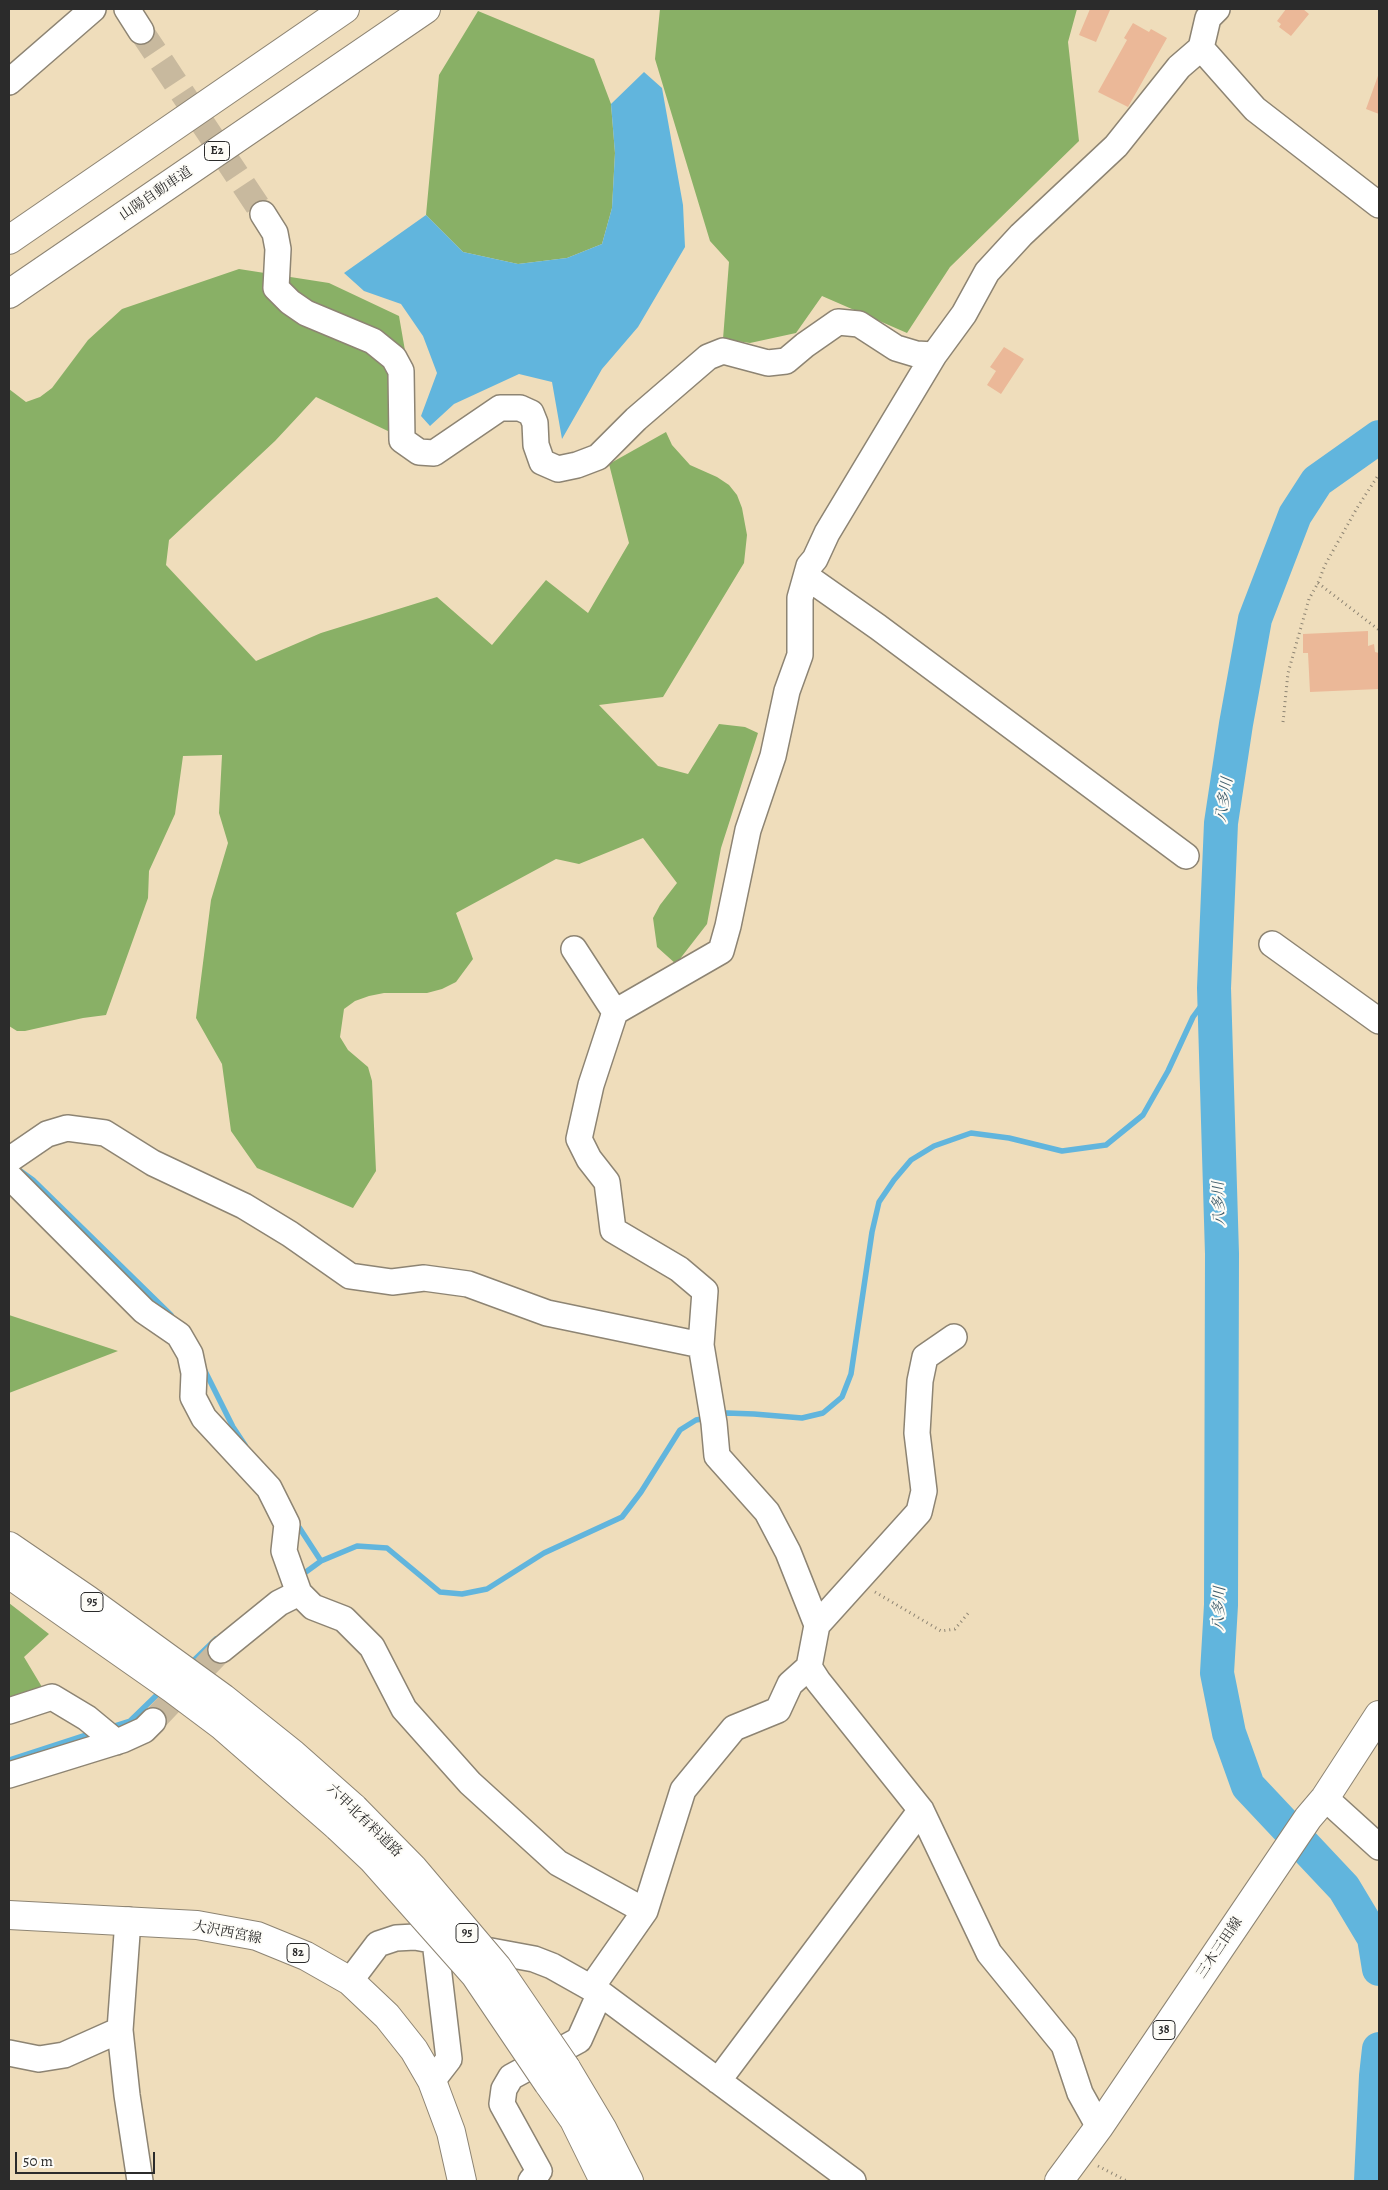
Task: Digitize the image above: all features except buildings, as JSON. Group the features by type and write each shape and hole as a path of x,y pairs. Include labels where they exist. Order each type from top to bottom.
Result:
{"main road":[{"path":"9,240 345,9"},
{"name":"山陽自動車道","path":"9,294 426,9"},
{"name":"六甲北有料道路","path":"9,1546 88,1600 174,1676 221,1725 346,1817 372,1859 475,1975 603,2130 629,2181"},
{"name":"六甲北有料道路","path":"9,1574 174,1676"},
{"name":"三木三田線","path":"1059,2181 1099,2127 1379,1715"},
{"name":"大沢西宮線","path":"9,1915 128,1920 197,1926 257,1936 306,1956 350,1981 387,2016 414,2050 432,2081 451,2132 462,2181"},
{"name":"六甲北有料道路","path":"557,2075 574,2120 604,2181"}],"street":[{"path":"9,82 93,9"},
{"path":"126,9 141,31"},
{"path":"817,1625 788,1552 767,1512 717,1456 701,1345 706,1292 679,1268 613,1230 607,1182 589,1159 579,1139 591,1085 616,1012 721,951 748,830 773,756 787,691 800,655 800,598 807,577 808,566 815,559 827,533 934,355 964,314 987,272 1022,235 1116,146 1178,67 1201,48 1208,18 1217,9"},
{"path":"1201,48 1255,109 1379,205"},
{"path":"262,214 274,233 278,249 276,288 290,302 306,313 373,341 394,358 401,371 402,440 419,452 434,453 466,429 500,408 520,408 531,413 535,423 536,445 542,462 558,469 577,465 598,457 636,419 708,357 723,351 768,363 786,361 838,322 859,324 896,348 916,354 934,355"},
{"path":"807,577 878,627 1186,856"},
{"path":"1272,944 1379,1022"},
{"path":"574,949 616,1012"},
{"path":"645,1911 558,1864 470,1783 404,1709 372,1647 344,1619 313,1607 298,1592 284,1551 288,1524 269,1488 204,1418 194,1397 194,1373 190,1354 179,1335 144,1311 9,1168 47,1134 67,1128 105,1134 153,1163 244,1206 290,1234 350,1276 392,1282 424,1278 468,1284 547,1313 701,1345"},
{"path":"531,2181 539,2171 502,2104 504,2089 512,2077 579,2040 596,1990 645,1911 683,1790 734,1728 778,1710 790,1684 809,1667 817,1625 919,1512 924,1491 917,1433 920,1381 925,1357 954,1337"},
{"path":"221,1650 279,1604 298,1592"},
{"path":"809,1667 818,1681 921,1810 989,1953 1064,2044 1080,2093 1099,2127"},
{"path":"9,1711 52,1697 90,1721 114,1741"},
{"path":"9,1775 144,1730 153,1721"},
{"path":"1317,1808 1379,1847"},
{"path":"718,2080 921,1810"},
{"path":"128,1920 120,2030 127,2096 140,2181"},
{"path":"350,1981 378,1944 396,1938 415,1937 534,1959 552,1966 596,1990 853,2181"},
{"path":"432,2081 449,2059 435,1941"},
{"path":"9,2053 39,2060 64,2055 120,2030"}],"path":[{"path":"1284,722 1288,673 1309,599 1318,583 1324,565 1379,474"},
{"path":"1318,583 1379,630"},
{"path":"857,1581 941,1631 955,1630 970,1612"},
{"path":"1078,2156 1127,2181"}],"green space":[{"path":"660,9 1077,9 1068,42 1079,141 950,267 907,333 822,296 796,333 750,343 723,339 729,262 710,241 655,59"},
{"path":"478,11 594,59 611,104 615,153 612,208 602,244 567,258 518,264 463,252 426,215 439,75"},
{"path":"239,269 329,283 399,316 408,368 390,432 316,397 275,441 169,540 166,565 256,661 321,633 437,597 492,645 546,580 588,613 629,543 609,464 666,432 672,445 690,465 717,477 729,485 737,495 742,508 747,535 744,563 663,697 599,705 658,766 688,774 719,724 745,727 758,733 721,848 707,924 676,964 657,947 653,918 660,905 677,883 643,838 579,864 556,859 456,913 473,959 456,982 442,989 427,993 384,993 369,996 355,1001 344,1009 340,1037 348,1050 368,1067 372,1081 376,1171 353,1208 257,1168 231,1131 222,1064 196,1018 211,900 228,843 219,813 222,755 183,756 175,814 149,871 148,898 106,1015 83,1018 25,1031 17,1031 9,1026 9,389 26,402 40,397 52,388 88,340 122,309"},
{"path":"9,1315 118,1351 9,1393"},
{"path":"9,1603 49,1634 24,1657 45,1692 9,1705"}],"water":[{"path":"644,72 662,88 683,205 685,247 638,327 602,369 562,439 552,382 519,374 454,404 430,426 421,416 437,373 423,336 401,304 364,291 344,273 426,215 463,252 518,264 567,258 602,244 612,208 615,153 611,104"}],"waterway":[{"name":"八多川","path":"1379,437 1317,481 1295,515 1255,619 1221,823 1214,988 1222,1254 1221,1605 1217,1673 1229,1733 1248,1786 1344,1888 1374,1938 1379,1969"},
{"path":"718,1415 727,1413 802,1418 823,1413 842,1397 851,1374 872,1232 879,1202 911,1160 934,1146 971,1133 1009,1138 1062,1151 1106,1145 1143,1115 1168,1071 1193,1017 1214,988"},
{"path":"19,1170 33,1180 171,1315"},
{"path":"203,1367 233,1427 245,1445"},
{"path":"299,1577 321,1561 357,1546 387,1548 440,1592 462,1594 487,1589 544,1553 622,1517 641,1492 680,1430 696,1420 707,1418"},
{"path":"295,1521 321,1561"},
{"path":"190,1664 216,1639"},
{"path":"108,1728 130,1721 161,1691"},
{"path":"9,1760 95,1732"},
{"name":"八多川","path":"1371,2181 1379,2049"}],"tunnel":[{"path":"141,31 263,214"},
{"path":"153,1721 221,1650"}]}
